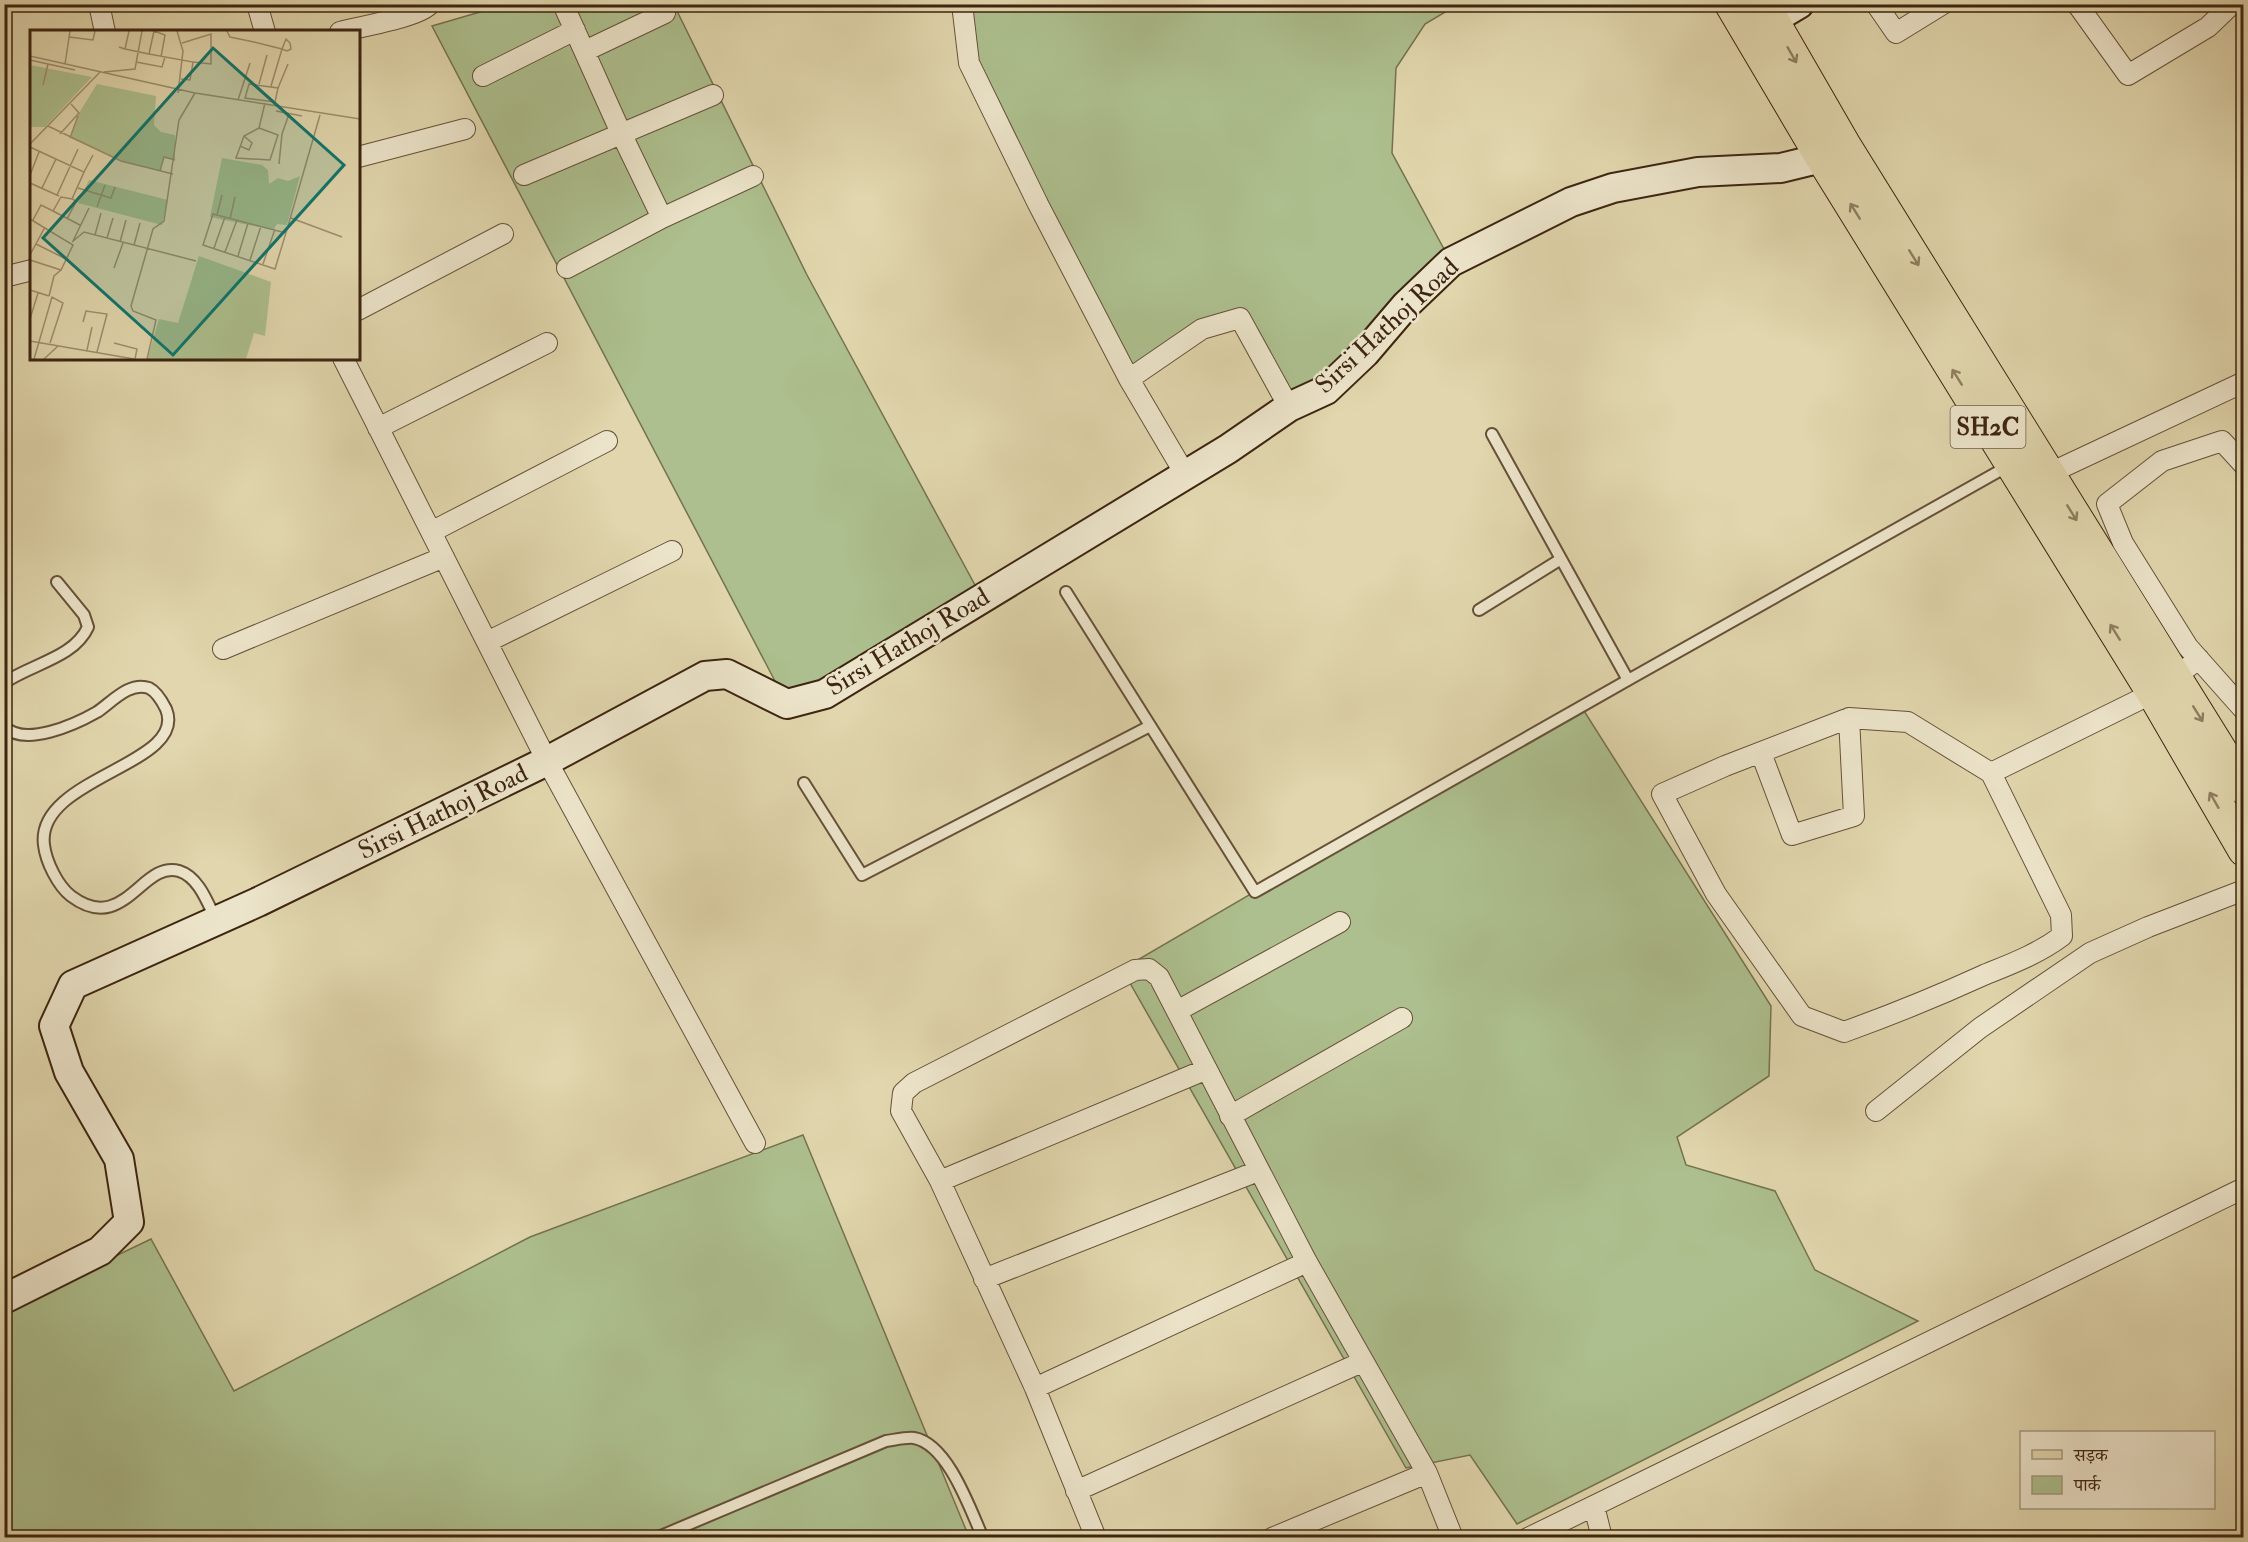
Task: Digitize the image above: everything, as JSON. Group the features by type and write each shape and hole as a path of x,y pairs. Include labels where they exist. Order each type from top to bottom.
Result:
{"main road":[{"name":"SH2C","path":"1731,4 1761,20 1834,152 2027,461 2176,677 2244,788"},
{"name":"SH2C","path":"2176,677 2244,850"}],"street":[{"path":"99,4 105,30"},
{"path":"257,4 264,30"},
{"path":"348,30 415,13 428,8 430,4"},
{"path":"563,4 662,218"},
{"path":"962,4 969,63 1038,204 1129,379 1185,474"},
{"path":"1761,20 1799,4"},
{"path":"1876,4 1896,33 1943,4"},
{"path":"2077,4 2128,75 2208,27 2232,4"},
{"path":"585,51 665,13"},
{"path":"483,76 575,30"},
{"path":"524,175 713,95"},
{"path":"360,157 465,129"},
{"name":"Sirsi Hathoj Road","path":"4,1299 100,1251 129,1222 119,1159 69,1072 54,1026 73,985 216,921 547,761 705,676 727,674 787,704 825,694 1228,449 1289,407 1326,390 1365,353 1406,305 1451,262 1571,202 1613,188 1698,172 1781,168 1834,152"},
{"path":"567,268 662,218 753,176"},
{"path":"360,309 503,234"},
{"path":"4,277 30,270"},
{"path":"1129,379 1202,328 1240,318 1289,407"},
{"path":"378,428 547,343"},
{"path":"344,360 547,761 755,1143"},
{"path":"2027,461 2244,382"},
{"path":"431,532 607,441"},
{"path":"1991,773 2176,677 2188,647 2123,543 2107,504 2162,461 2222,441 2244,465"},
{"path":"486,642 672,551"},
{"path":"224,649 444,557"},
{"path":"2176,677 2244,710"},
{"path":"1761,753 1792,835 1854,816 1849,718"},
{"path":"1849,718 1908,722 1991,773 2061,915 2062,936 2050,945 2013,963 1903,1011 1844,1032 1802,1016 1716,894 1662,794 1849,718"},
{"path":"1876,1111 1980,1028 2090,952 2244,890"},
{"path":"1177,1011 1340,922"},
{"path":"1096,1538 1035,1388 940,1181 901,1111 903,1093 914,1083 1135,970 1149,969 1159,977 1258,1172 1362,1362 1427,1473 1453,1538"},
{"path":"1230,1116 1402,1018"},
{"path":"940,1181 1207,1069"},
{"path":"984,1279 1258,1172"},
{"path":"1528,1538 2244,1188"},
{"path":"1035,1388 1307,1262"},
{"path":"1076,1491 1362,1362"},
{"path":"1272,1538 1427,1473"},
{"path":"1594,1506 1602,1538"}],"lane":[{"path":"1492,434 1628,680"},
{"path":"1066,592 1255,892 1628,680 2027,461"},
{"path":"1479,610 1561,559"},
{"path":"4,684 16,675 73,647 83,637 88,627 84,615 57,582"},
{"path":"4,726 21,736 46,733 96,712 123,692 135,688 148,688 162,699 169,717 164,735 151,749 71,795 52,813 44,830 44,846 52,870 66,892 84,905 104,909 120,902 166,871 179,870 191,877 200,889 216,921"},
{"path":"804,783 862,876 1150,726"},
{"path":"656,1538 886,1441 914,1438 938,1451 959,1484 983,1538"}],"green space":[{"path":"504,5 674,5 807,275 982,598 787,704 432,26"},
{"path":"962,5 1457,5 1425,24 1396,68 1392,153 1451,262 1289,407 1240,318 1129,379 969,63"},
{"path":"1579,703 1771,1006 1769,1076 1677,1137 1686,1165 1775,1191 1815,1270 1918,1321 1517,1524 1470,1455 1406,1468 1122,969"},
{"path":"803,1135 969,1537 5,1538 5,1309 151,1239 234,1391 530,1237"}]}
